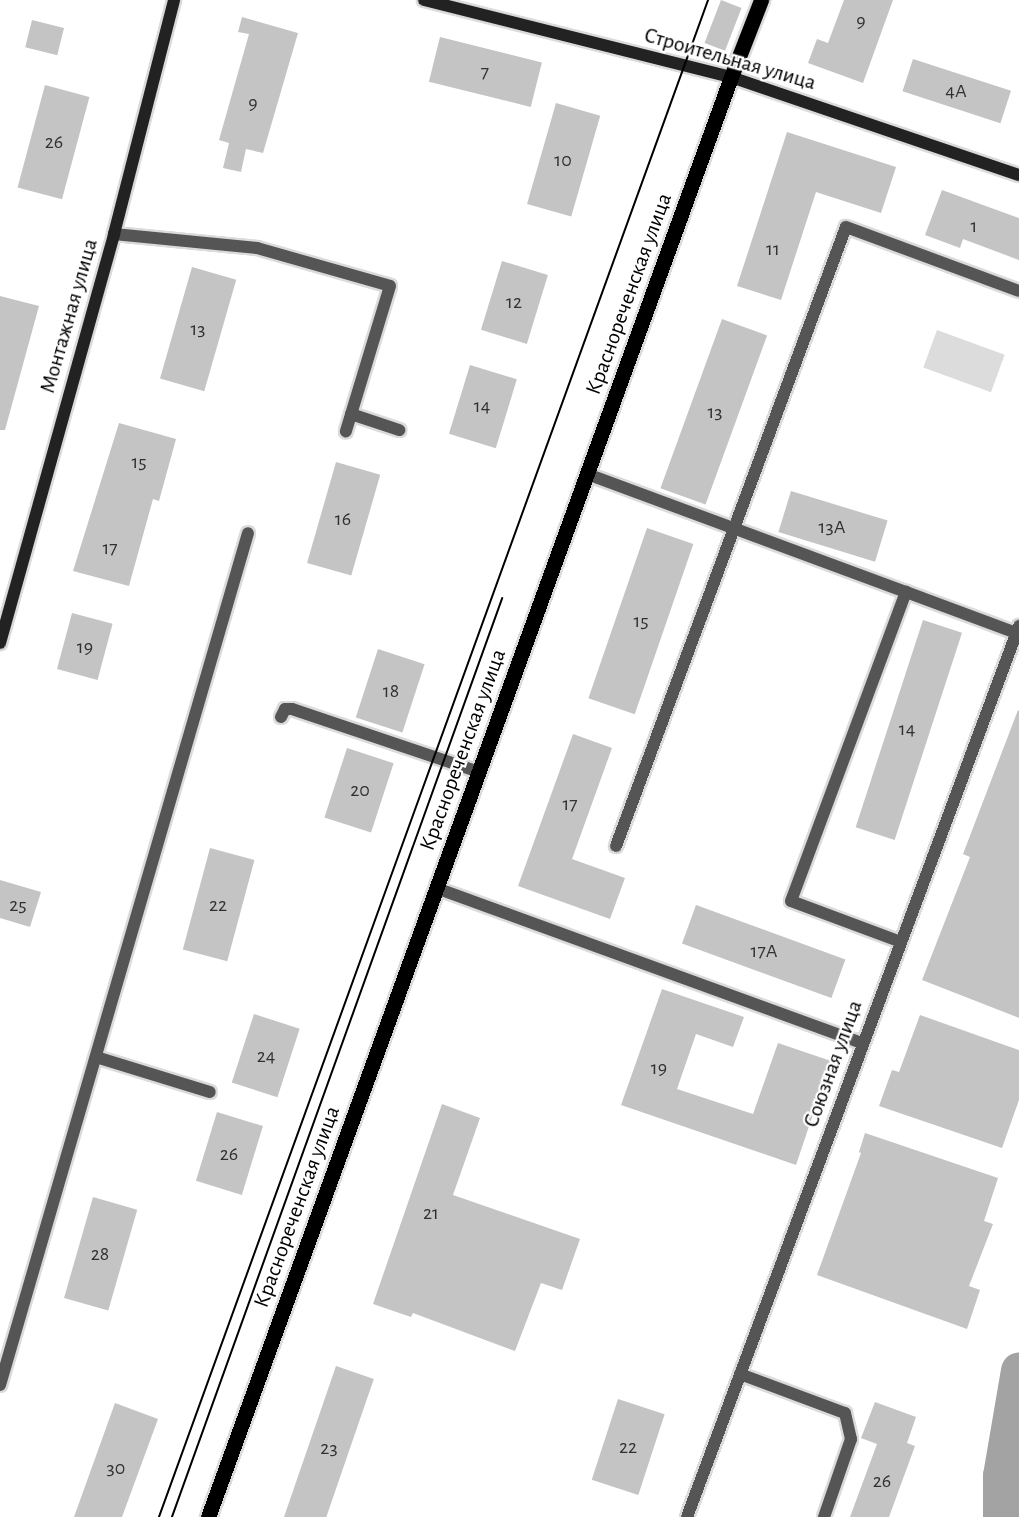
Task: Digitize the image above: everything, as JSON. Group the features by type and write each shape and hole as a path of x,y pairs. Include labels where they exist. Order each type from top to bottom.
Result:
{"main road":[{"name":"Краснореченская улица","path":"208,1517 731,77 761,0"}],"street":[{"name":"Монтажная улица","path":"0,643 114,234 174,0"},
{"name":"Строительная улица","path":"424,0 731,77 1019,175"},
{"path":"616,846 846,227 1019,291"},
{"path":"114,234 257,248 390,286 346,431"},
{"path":"351,414 399,430"},
{"path":"587,474 906,592 1018,629"},
{"path":"0,1385 248,533"},
{"path":"901,942 791,901 906,592"},
{"name":"Союзная улица","path":"687,1517 1018,629"},
{"path":"281,717 285,709 292,710 478,772"},
{"path":"436,888 863,1043"},
{"path":"96,1057 210,1092"},
{"path":"740,1374 845,1413 851,1439 824,1517"}],"shaded area":[{"path":"937,330 1005,355 991,392 923,368"}],"building":[{"path":"721,0 742,8 725,51 705,43"},
{"path":"844,0 893,0 863,83 808,63 817,39 828,43"},
{"path":"242,17 298,33 263,153 246,149 241,172 223,168 229,143 219,140 249,34 238,32"},
{"path":"32,20 64,28 57,55 25,47"},
{"path":"440,37 542,62 531,107 429,82"},
{"path":"913,59 1011,91 1000,123 902,91"},
{"path":"45,85 89,97 62,199 18,187"},
{"path":"556,103 600,116 571,217 527,204"},
{"path":"787,132 896,167 881,213 816,192 781,300 737,286"},
{"path":"942,190 1019,218 1019,260 963,239 960,248 925,235"},
{"path":"502,261 548,275 527,344 481,330"},
{"path":"192,267 236,280 204,391 160,379"},
{"path":"0,296 39,306 5,430 0,430"},
{"path":"722,319 767,335 706,505 660,488"},
{"path":"470,365 517,379 496,448 449,434"},
{"path":"119,423 176,439 159,501 153,499 129,586 73,571"},
{"path":"336,462 380,475 351,576 307,563"},
{"path":"791,491 888,521 875,562 778,532"},
{"path":"647,528 693,544 635,714 588,698"},
{"path":"72,613 113,624 98,680 57,669"},
{"path":"923,620 962,633 895,840 856,827"},
{"path":"378,649 425,664 402,733 356,717"},
{"path":"1018,710 1019,1018 922,980 970,857 963,854"},
{"path":"573,734 612,748 572,859 625,878 610,919 518,886"},
{"path":"347,748 394,763 371,833 324,817"},
{"path":"210,848 254,860 227,961 183,949"},
{"path":"0,880 41,892 30,927 0,918"},
{"path":"696,905 845,959 831,998 682,944"},
{"path":"662,989 744,1017 733,1047 696,1034 677,1089 753,1114 778,1043 831,1061 796,1165 621,1105"},
{"path":"254,1014 300,1029 277,1097 232,1082"},
{"path":"920,1015 1019,1050 1019,1100 1002,1148 879,1106 892,1070 899,1072"},
{"path":"442,1104 480,1118 453,1195 580,1239 562,1290 541,1283 515,1351 413,1313 411,1317 373,1304"},
{"path":"217,1112 263,1126 242,1195 196,1181"},
{"path":"865,1133 998,1178 984,1221 993,1224 969,1286 980,1290 967,1329 817,1275 861,1153 859,1152"},
{"path":"93,1197 137,1210 108,1311 64,1298"},
{"path":"336,1366 374,1379 326,1517 284,1517"},
{"path":"618,1399 665,1414 638,1495 592,1480"},
{"path":"875,1402 916,1417 907,1443 915,1446 889,1517 850,1517 877,1444 861,1438"},
{"path":"115,1403 158,1419 122,1517 74,1517"}],"waterway":[{"path":"1001,1517 1001,1476 1019,1371"}],"tram line":[{"path":"159,1517 708,0"},
{"path":"172,1517 502,599"}]}
